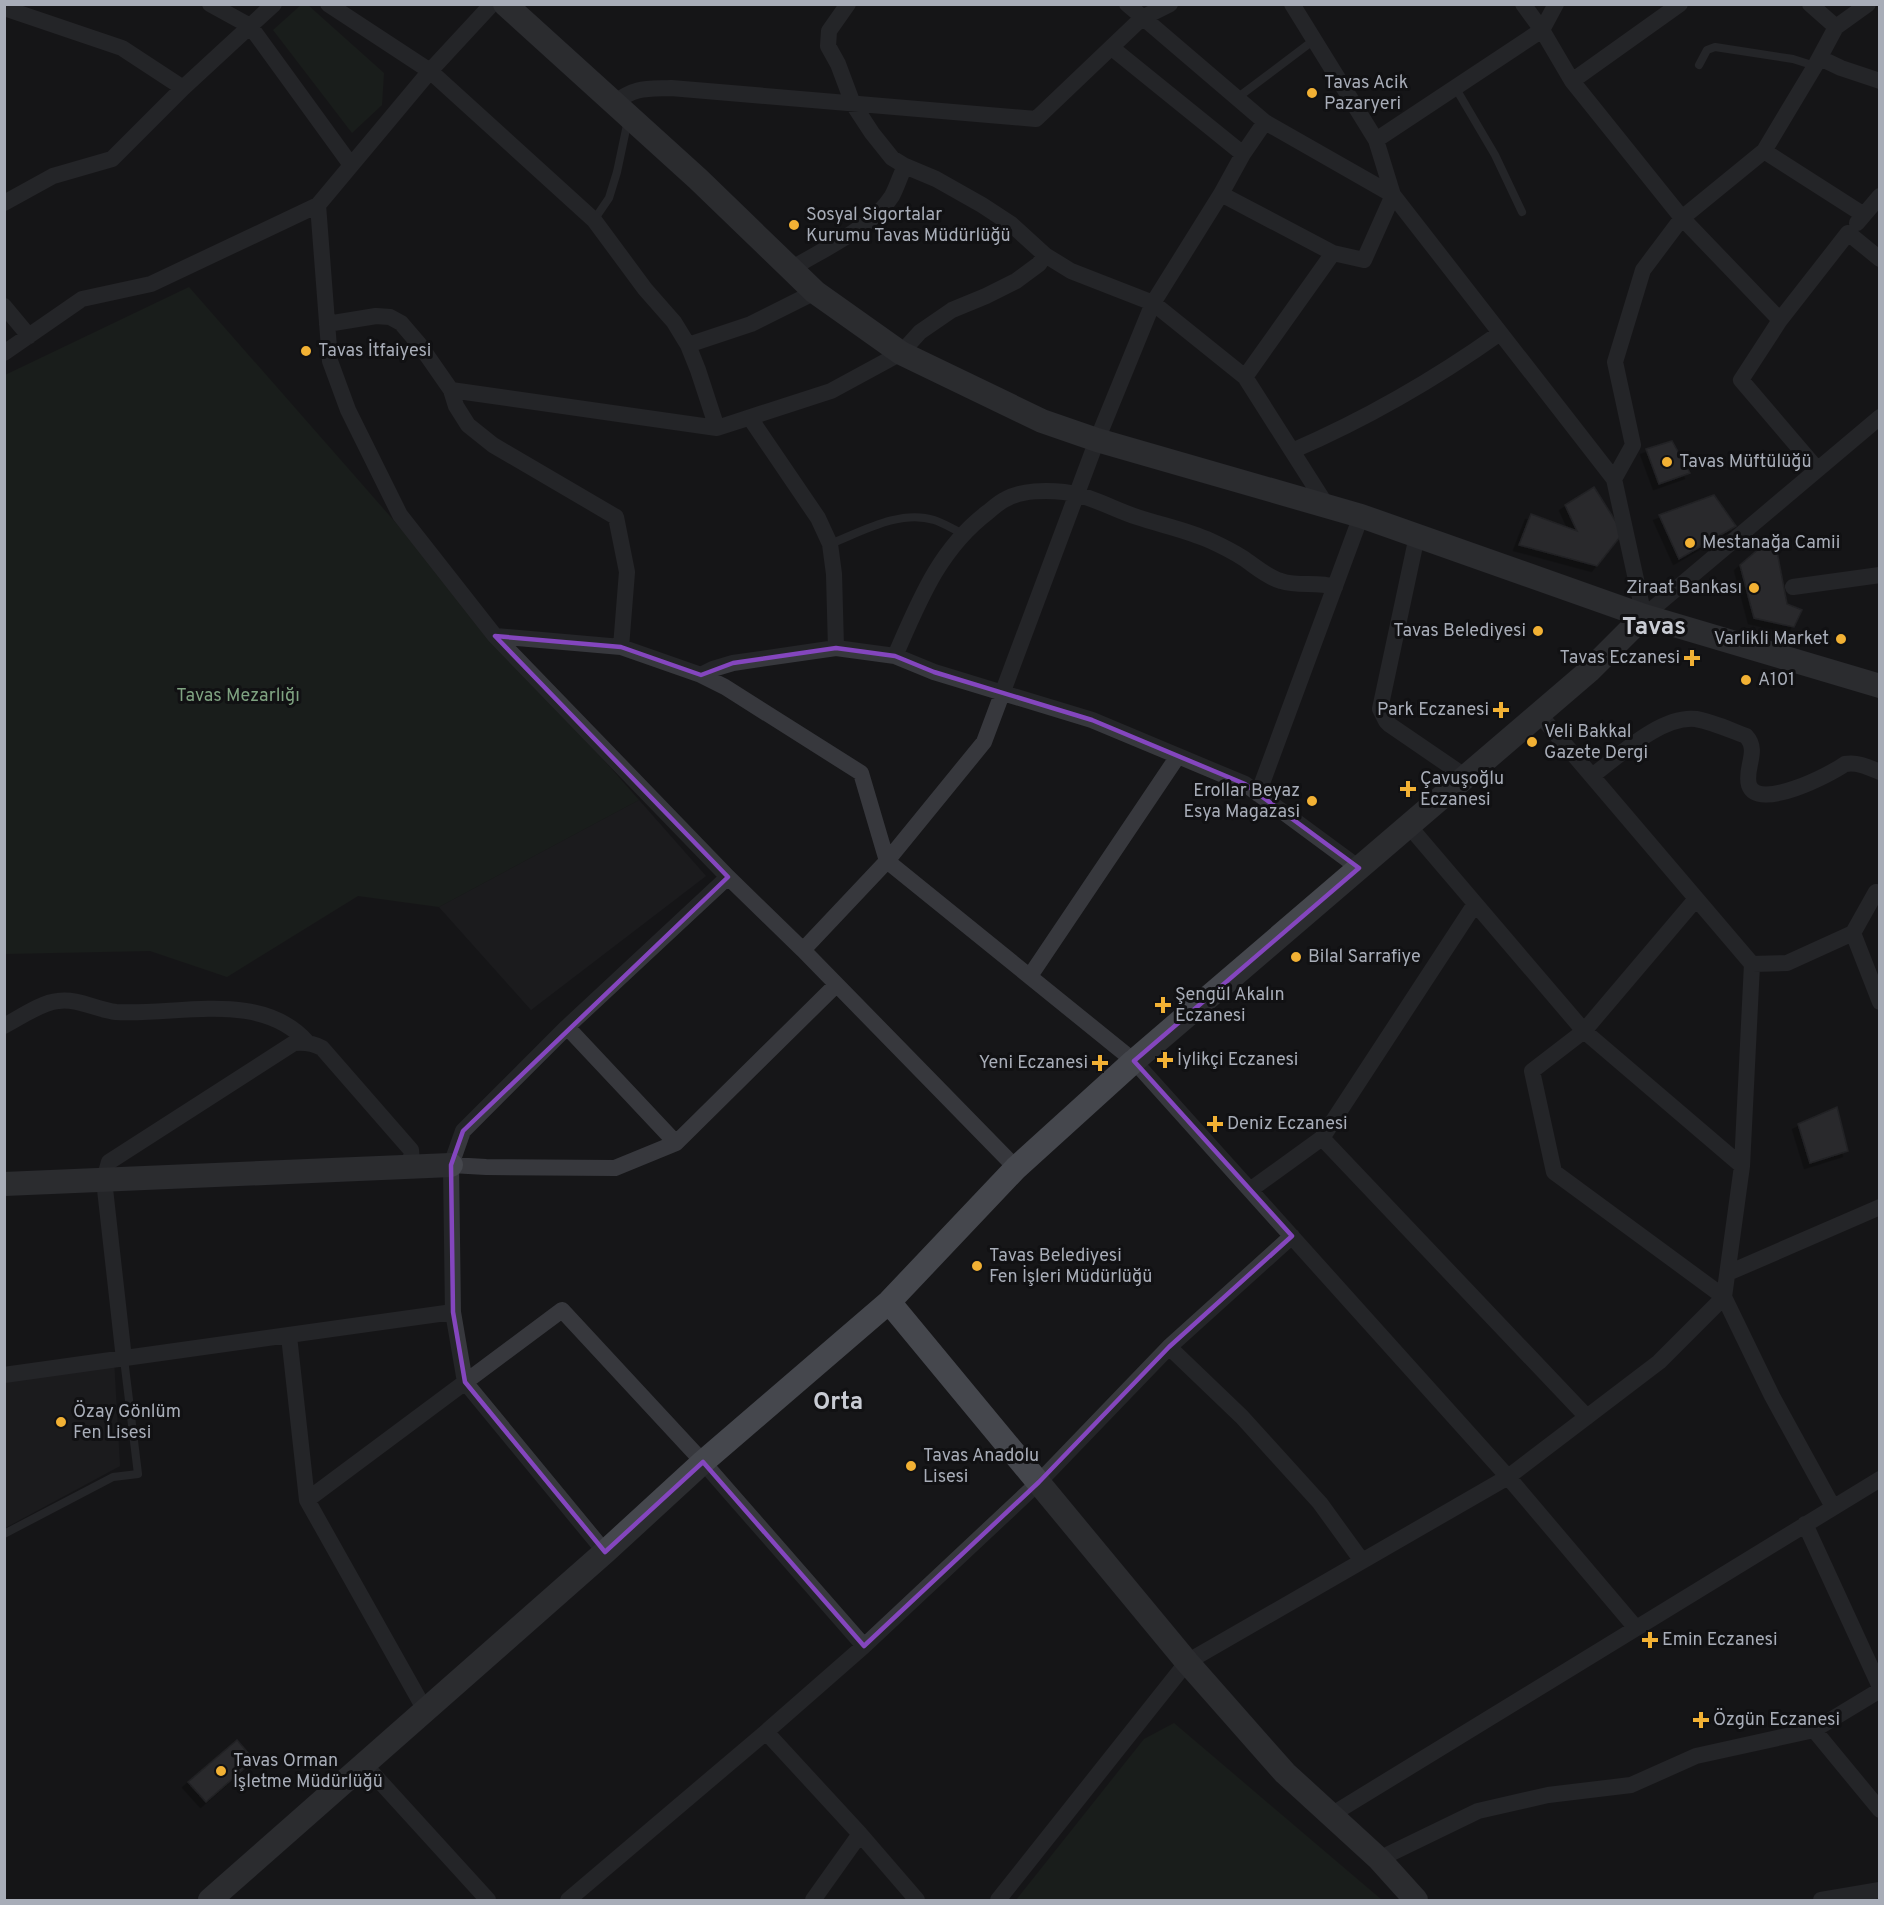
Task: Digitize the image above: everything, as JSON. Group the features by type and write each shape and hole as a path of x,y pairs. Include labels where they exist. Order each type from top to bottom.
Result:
{"street":[{"path":"210,4 250,26 351,165"},
{"path":"4,203 53,176 112,159 183,88 274,4"},
{"path":"328,4 430,71 594,220 645,289 674,322 688,345 717,428"},
{"path":"4,353 82,299 151,284 318,205 430,71 492,4"},
{"path":"505,4 698,179 815,292 901,353 1042,421 1096,440 1361,516 1644,616 1880,686"},
{"path":"848,4 829,31 827,42 829,51 838,64 853,104 892,158 982,205 1011,224 1045,255 1071,271 1153,303 1245,377 1327,506"},
{"path":"1127,4 1265,122 1393,195"},
{"path":"621,110 626,94 638,89 671,88 1036,119 1142,18 1170,4"},
{"path":"1292,4 1376,140 1393,195 1614,479 1644,616"},
{"path":"1522,4 1542,30 1572,81 1682,218 1780,320"},
{"path":"1376,140 1542,30 1556,4"},
{"path":"1572,81 1680,4"},
{"path":"1810,4 1836,27"},
{"path":"1614,479 1633,445 1615,362 1642,270 1682,218 1764,151 1836,27 1868,4"},
{"path":"4,8 122,48 183,88"},
{"path":"1112,48 1243,154"},
{"path":"1817,62 1880,81"},
{"path":"803,950 887,861 984,742 1096,440 1153,303 1221,194 1243,154 1265,122"},
{"path":"1764,151 1864,215"},
{"path":"791,269 852,233 878,213 893,194 904,166"},
{"path":"1221,194 1333,253 1364,260 1393,195"},
{"path":"1817,469 1741,380 1780,320 1880,196"},
{"path":"318,205 330,361 348,410 400,515 495,636 728,877 803,950 1016,1168"},
{"path":"1848,233 1880,259"},
{"path":"1245,377 1333,253"},
{"path":"451,390 717,428 831,392 901,353 920,332 952,310 1016,281 1039,264 1045,255"},
{"path":"688,345 751,324 815,292"},
{"path":"4,306 29,336"},
{"path":"327,324 376,316 390,317 401,323 419,344 451,390 456,406 468,425 493,445 615,517 627,572 621,647"},
{"path":"1292,452 1403,397 1500,333"},
{"path":"220,1897 703,1462 889,1302 1016,1168 1134,1061 1589,671 1644,616 1880,417"},
{"path":"750,418 818,518 830,544 834,574 836,648"},
{"path":"895,656 923,592 942,561 976,521 1006,498 1020,494 1041,492 1077,494 1207,539 1243,558 1272,578 1283,582 1324,583 1335,587"},
{"path":"1258,794 1361,516"},
{"path":"1417,536 1380,709 1382,716 1390,725 1466,777"},
{"path":"1793,587 1880,575"},
{"path":"495,636 621,647 701,675 725,687 861,773 887,861 1134,1061 1508,1477 1636,1628"},
{"path":"701,675 733,663 836,648 895,656 934,672 1092,720 1245,784 1359,868"},
{"path":"998,1900 1187,1662 1508,1477 1659,1362 1724,1297 1742,1166 1752,964 1539,714"},
{"path":"1592,776 1662,725 1688,719 1706,722 1749,739 1752,752 1748,782 1758,794 1792,790 1819,780 1850,763 1880,772"},
{"path":"1030,976 1178,756"},
{"path":"1408,826 1584,1030 1742,1166"},
{"path":"605,1552 465,1382 453,1312 451,1165 463,1131 567,1027 728,877"},
{"path":"1752,964 1787,963 1853,933 1878,891"},
{"path":"1696,899 1584,1030 1532,1071 1554,1172 1724,1297 1772,1396 1833,1507"},
{"path":"1250,1190 1323,1138 1475,904"},
{"path":"1853,933 1880,1002"},
{"path":"4,1184 412,1166 615,1168 676,1143 836,985"},
{"path":"4,1026 51,1002 61,1000 112,1011 215,1008 274,1018 295,1030 308,1043"},
{"path":"567,1027 676,1143"},
{"path":"124,1359 104,1180 109,1162 294,1043 308,1043 322,1048 411,1150 412,1166"},
{"path":"1323,1138 1587,1417"},
{"path":"1728,1273 1879,1209"},
{"path":"568,1900 864,1646 1039,1482 1169,1347 1292,1236"},
{"path":"889,1302 1187,1662 1285,1773 1379,1859 1416,1900"},
{"path":"307,1500 562,1310 703,1462 864,1646"},
{"path":"4,1375 453,1312"},
{"path":"289,1336 307,1500 425,1710"},
{"path":"1169,1347 1242,1417 1312,1494 1362,1561"},
{"path":"1331,1815 1880,1479"},
{"path":"1379,1859 1478,1811 1548,1795 1631,1785 1696,1756 1814,1730 1880,1689 1805,1524"},
{"path":"1814,1730 1880,1810"},
{"path":"766,1732 917,1900"},
{"path":"364,1765 488,1900"},
{"path":"813,1900 860,1834"},
{"path":"1821,1900 1880,1890"}],"lane":[{"path":"1237,98 1314,40"},
{"path":"1699,65 1707,50 1715,47 1817,62"},
{"path":"1455,87 1495,155 1522,212"},
{"path":"594,220 609,198 617,172 621,110"},
{"path":"830,544 875,526 904,518 933,520 964,534"},
{"path":"4,1534 113,1477 138,1474 124,1359"}],"highlighted area":[{"path":"495,636 621,647 701,675 733,663 836,648 895,656 934,672 1092,720 1245,784 1359,868 1134,1061 1292,1236 1169,1347 1039,1482 864,1646 703,1462 605,1552 465,1382 453,1312 451,1165 463,1131 728,877"}],"shaded area":[{"path":"639,800 706,876 531,1010 439,907"},
{"name":"Özay Gönlüm Fen Lisesi","path":"114,1360 120,1466 5,1528 5,1377"}],"green space":[{"path":"302,4 308,5 384,73 382,105 352,133 273,30"},
{"name":"Tavas Mezarlığı","path":"189,287 639,800 439,907 358,896 227,977 150,951 5,954 5,375"},
{"path":"1174,1723 1382,1900 1016,1900 1144,1739"}],"building":[{"path":"1672,441 1690,473 1659,484 1646,449"},
{"path":"1594,487 1623,533 1597,566 1519,545 1531,514 1577,531 1565,505"},
{"name":"Mestanağa Camii","path":"1714,495 1736,526 1679,559 1659,515"},
{"path":"1774,536 1787,604 1802,610 1794,627 1754,618 1740,565"},
{"path":"1837,1107 1848,1151 1810,1163 1798,1124"},
{"name":"Tavas Orman İşletme Müdürlüğü","path":"237,1740 254,1760 206,1802 188,1782"}],"place":[{"name":"Tavas Acik Pazaryeri","path":"1312,93"},
{"name":"Sosyal Sigortalar Kurumu Tavas Müdürlüğü","path":"794,225"},
{"name":"Tavas İtfaiyesi","path":"306,351"},
{"name":"Tavas Müftülüğü","path":"1667,462"},
{"name":"Mestanağa Camii","path":"1690,543"},
{"name":"Ziraat Bankası","path":"1754,588"},
{"name":"Tavas Belediyesi","path":"1538,631"},
{"name":"Varlikli Market","path":"1841,639"},
{"name":"Tavas Eczanesi","path":"1692,658"},
{"name":"A101","path":"1746,680"},
{"name":"Park Eczanesi","path":"1501,710"},
{"name":"Veli Bakkal Gazete Dergi","path":"1532,742"},
{"name":"Çavuşoğlu Eczanesi","path":"1408,789"},
{"name":"Erollar Beyaz Esya Magazasi","path":"1312,801"},
{"name":"Bilal Sarrafiye","path":"1296,957"},
{"name":"Şengül Akalın Eczanesi","path":"1163,1005"},
{"name":"İylikçi Eczanesi","path":"1165,1060"},
{"name":"Yeni Eczanesi","path":"1100,1063"},
{"name":"Deniz Eczanesi","path":"1215,1124"},
{"name":"Tavas Belediyesi Fen İşleri Müdürlüğü","path":"977,1266"},
{"name":"Özay Gönlüm Fen Lisesi","path":"61,1422"},
{"name":"Tavas Anadolu Lisesi","path":"911,1466"},
{"name":"Emin Eczanesi","path":"1650,1640"},
{"name":"Özgün Eczanesi","path":"1701,1720"},
{"name":"Tavas Orman İşletme Müdürlüğü","path":"221,1771"}],"district":[{"name":"Tavas","path":"1654,628"},
{"name":"Orta","path":"838,1403"}]}
